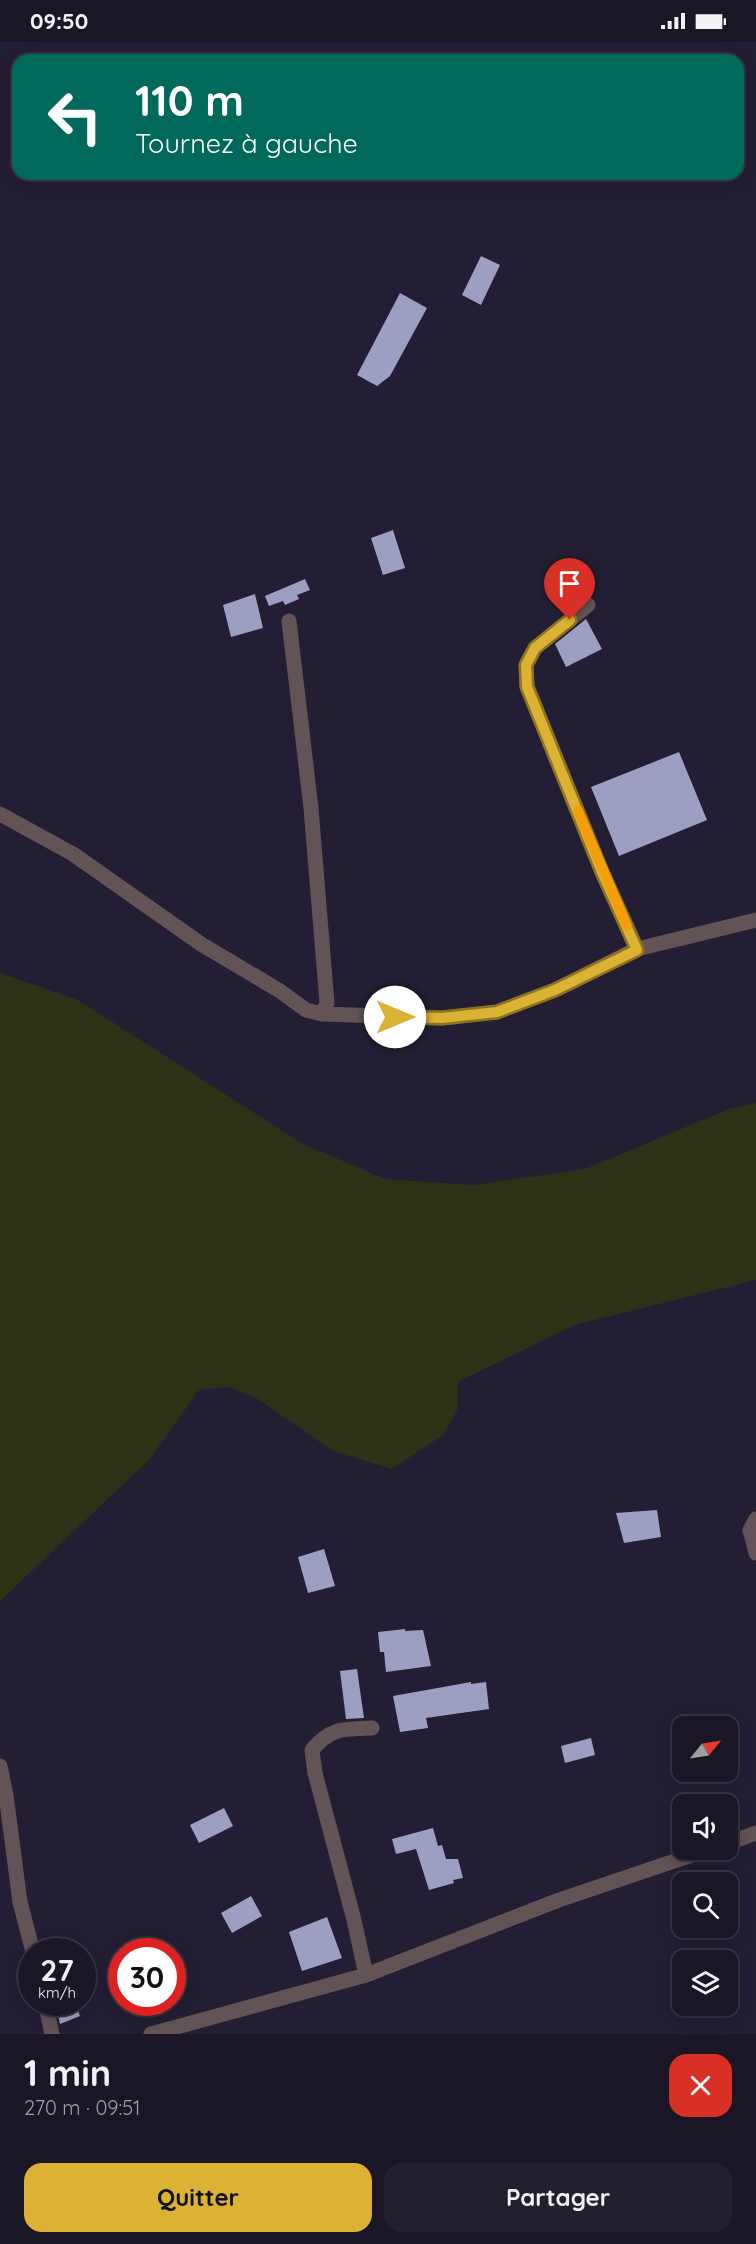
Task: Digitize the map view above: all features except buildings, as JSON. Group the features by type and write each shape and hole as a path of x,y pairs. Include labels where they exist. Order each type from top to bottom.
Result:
{"street":[{"path":"588,605 535,648 526,665 527,687 602,872 637,950"},
{"path":"289,621 313,831 327,1004 322,1014"},
{"path":"0,814 73,854 201,944 280,991 306,1010 322,1014 442,1018 497,1012 555,990 637,950 756,920"},
{"path":"756,1519 750,1530 756,1553"},
{"path":"366,1975 354,1920 315,1773 312,1750 323,1737 338,1730 372,1728"},
{"path":"0,1766 20,1902 29,1938"},
{"path":"738,1839 756,1833"},
{"path":"152,2034 366,1975 559,1900 677,1860"},
{"path":"48,2016 52,2034"}],"green space":[{"path":"0,973 78,1000 303,1144 385,1179 474,1185 585,1169 729,1109 756,1103 756,1280 574,1325 458,1382 457,1411 443,1435 392,1469 333,1451 258,1399 229,1387 199,1390 150,1459 0,1601"}],"slow traffic":[{"path":"578,811 602,872 627,926"}],"route":[{"path":"395,1017 442,1018 497,1012 555,990 637,950 602,872 527,687 526,665 535,648 570,620"}]}
